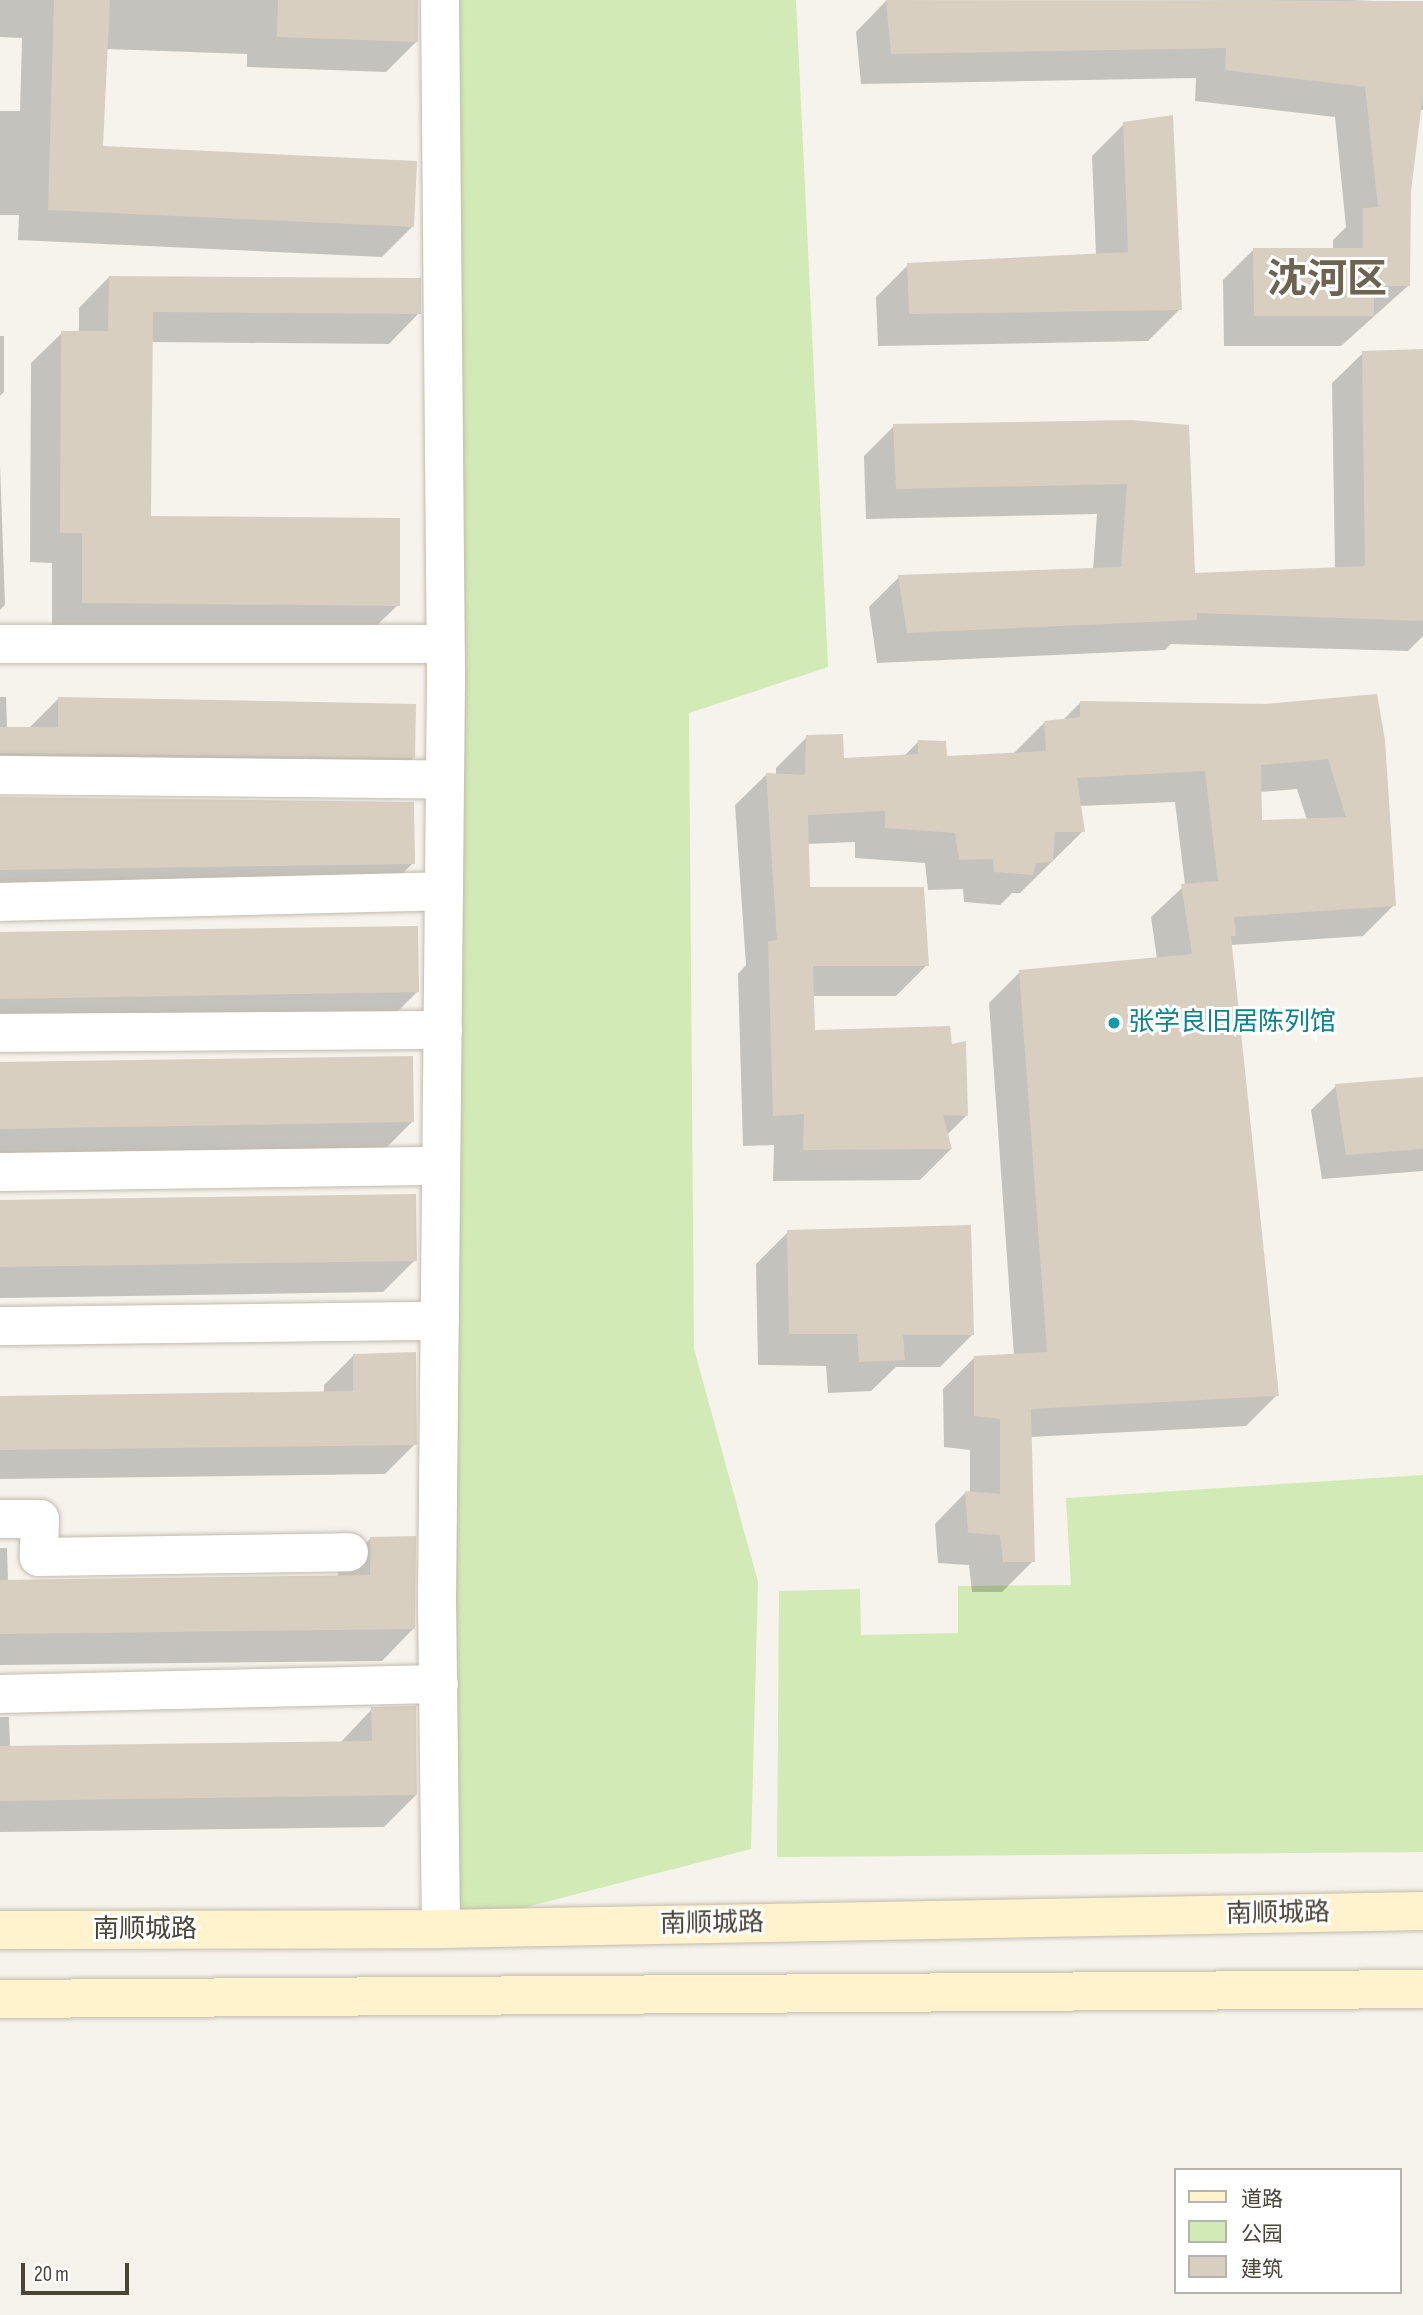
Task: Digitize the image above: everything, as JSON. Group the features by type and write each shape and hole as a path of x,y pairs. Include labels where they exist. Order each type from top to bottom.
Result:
{"main road":[{"name":"南顺城路","path":"0,1930 441,1929 1423,1912"},
{"path":"0,1999 1423,1989"}],"street":[{"path":"440,0 445,780 440,1321 441,1929"},
{"path":"0,644 444,644"},
{"path":"0,775 445,780"},
{"path":"0,902 444,891"},
{"path":"0,1034 443,1030"},
{"path":"0,1171 441,1166"},
{"path":"0,1326 440,1321"},
{"path":"0,1519 40,1519 39,1557 349,1552"},
{"path":"0,1694 439,1684"}],"green space":[{"path":"440,0 796,0 828,667 689,713 694,1349 758,1582 751,1849 441,1929"},
{"path":"1423,1475 1423,1852 777,1857 779,1591 860,1589 861,1635 958,1633 958,1586 1071,1585 1066,1498"}],"building":[{"path":"54,0 110,0 103,146 417,161 414,227 48,210"},
{"path":"278,0 418,0 418,42 277,37"},
{"path":"886,0 1423,1 1423,94 1411,191 1410,286 1374,286 1374,316 1254,316 1253,248 1363,248 1363,208 1378,207 1365,87 1225,70 1226,48 891,54"},
{"path":"1173,115 1182,310 909,314 907,263 1128,252 1123,122"},
{"path":"109,276 421,278 421,314 153,312 151,516 400,518 400,606 82,603 82,533 60,533 61,331 108,331"},
{"path":"1423,349 1423,621 1197,613 1197,620 907,633 898,575 1121,567 1127,484 896,489 893,424 1132,420 1189,425 1195,573 1365,566 1362,351"},
{"path":"1377,694 1385,740 1396,906 1234,917 1236,936 1231,936 1279,1396 1031,1409 1035,1562 1003,1562 1000,1535 968,1533 965,1491 1000,1494 1000,1419 974,1416 974,1356 1047,1352 1019,970 1192,954 1181,884 1218,881 1205,771 1077,778 1085,832 1055,832 1053,862 1036,863 1033,875 994,872 993,859 959,860 955,833 885,828 885,811 808,815 810,887 924,887 929,966 813,966 815,1030 950,1026 952,1044 966,1041 968,1116 943,1115 952,1149 803,1150 804,1114 773,1116 768,941 777,940 766,773 805,775 806,735 843,734 844,758 918,754 918,740 946,741 947,756 1046,751 1044,721 1080,717 1080,701 1265,704","holes":["1328,759 1346,817 1262,820 1261,765"]},
{"path":"58,697 416,704 415,758 0,753 0,727 58,727"},
{"path":"0,797 414,802 415,864 0,870"},
{"path":"418,926 419,992 0,999 0,932"},
{"path":"413,1056 414,1122 0,1129 0,1062"},
{"path":"1423,1077 1423,1149 1346,1155 1335,1084"},
{"path":"416,1194 417,1261 0,1267 0,1200"},
{"path":"971,1225 974,1335 903,1335 905,1360 859,1362 857,1334 789,1334 787,1230"},
{"path":"416,1352 417,1445 0,1450 0,1396 353,1391 353,1354"},
{"path":"416,1536 415,1629 0,1634 0,1580 370,1575 370,1537"},
{"path":"416,1706 417,1795 0,1801 0,1746 372,1741 371,1707"}],"place":[{"name":"张学良旧居陈列馆","path":"1114,1023"}],"district":[{"name":"沈河区","path":"1327,280"}]}
